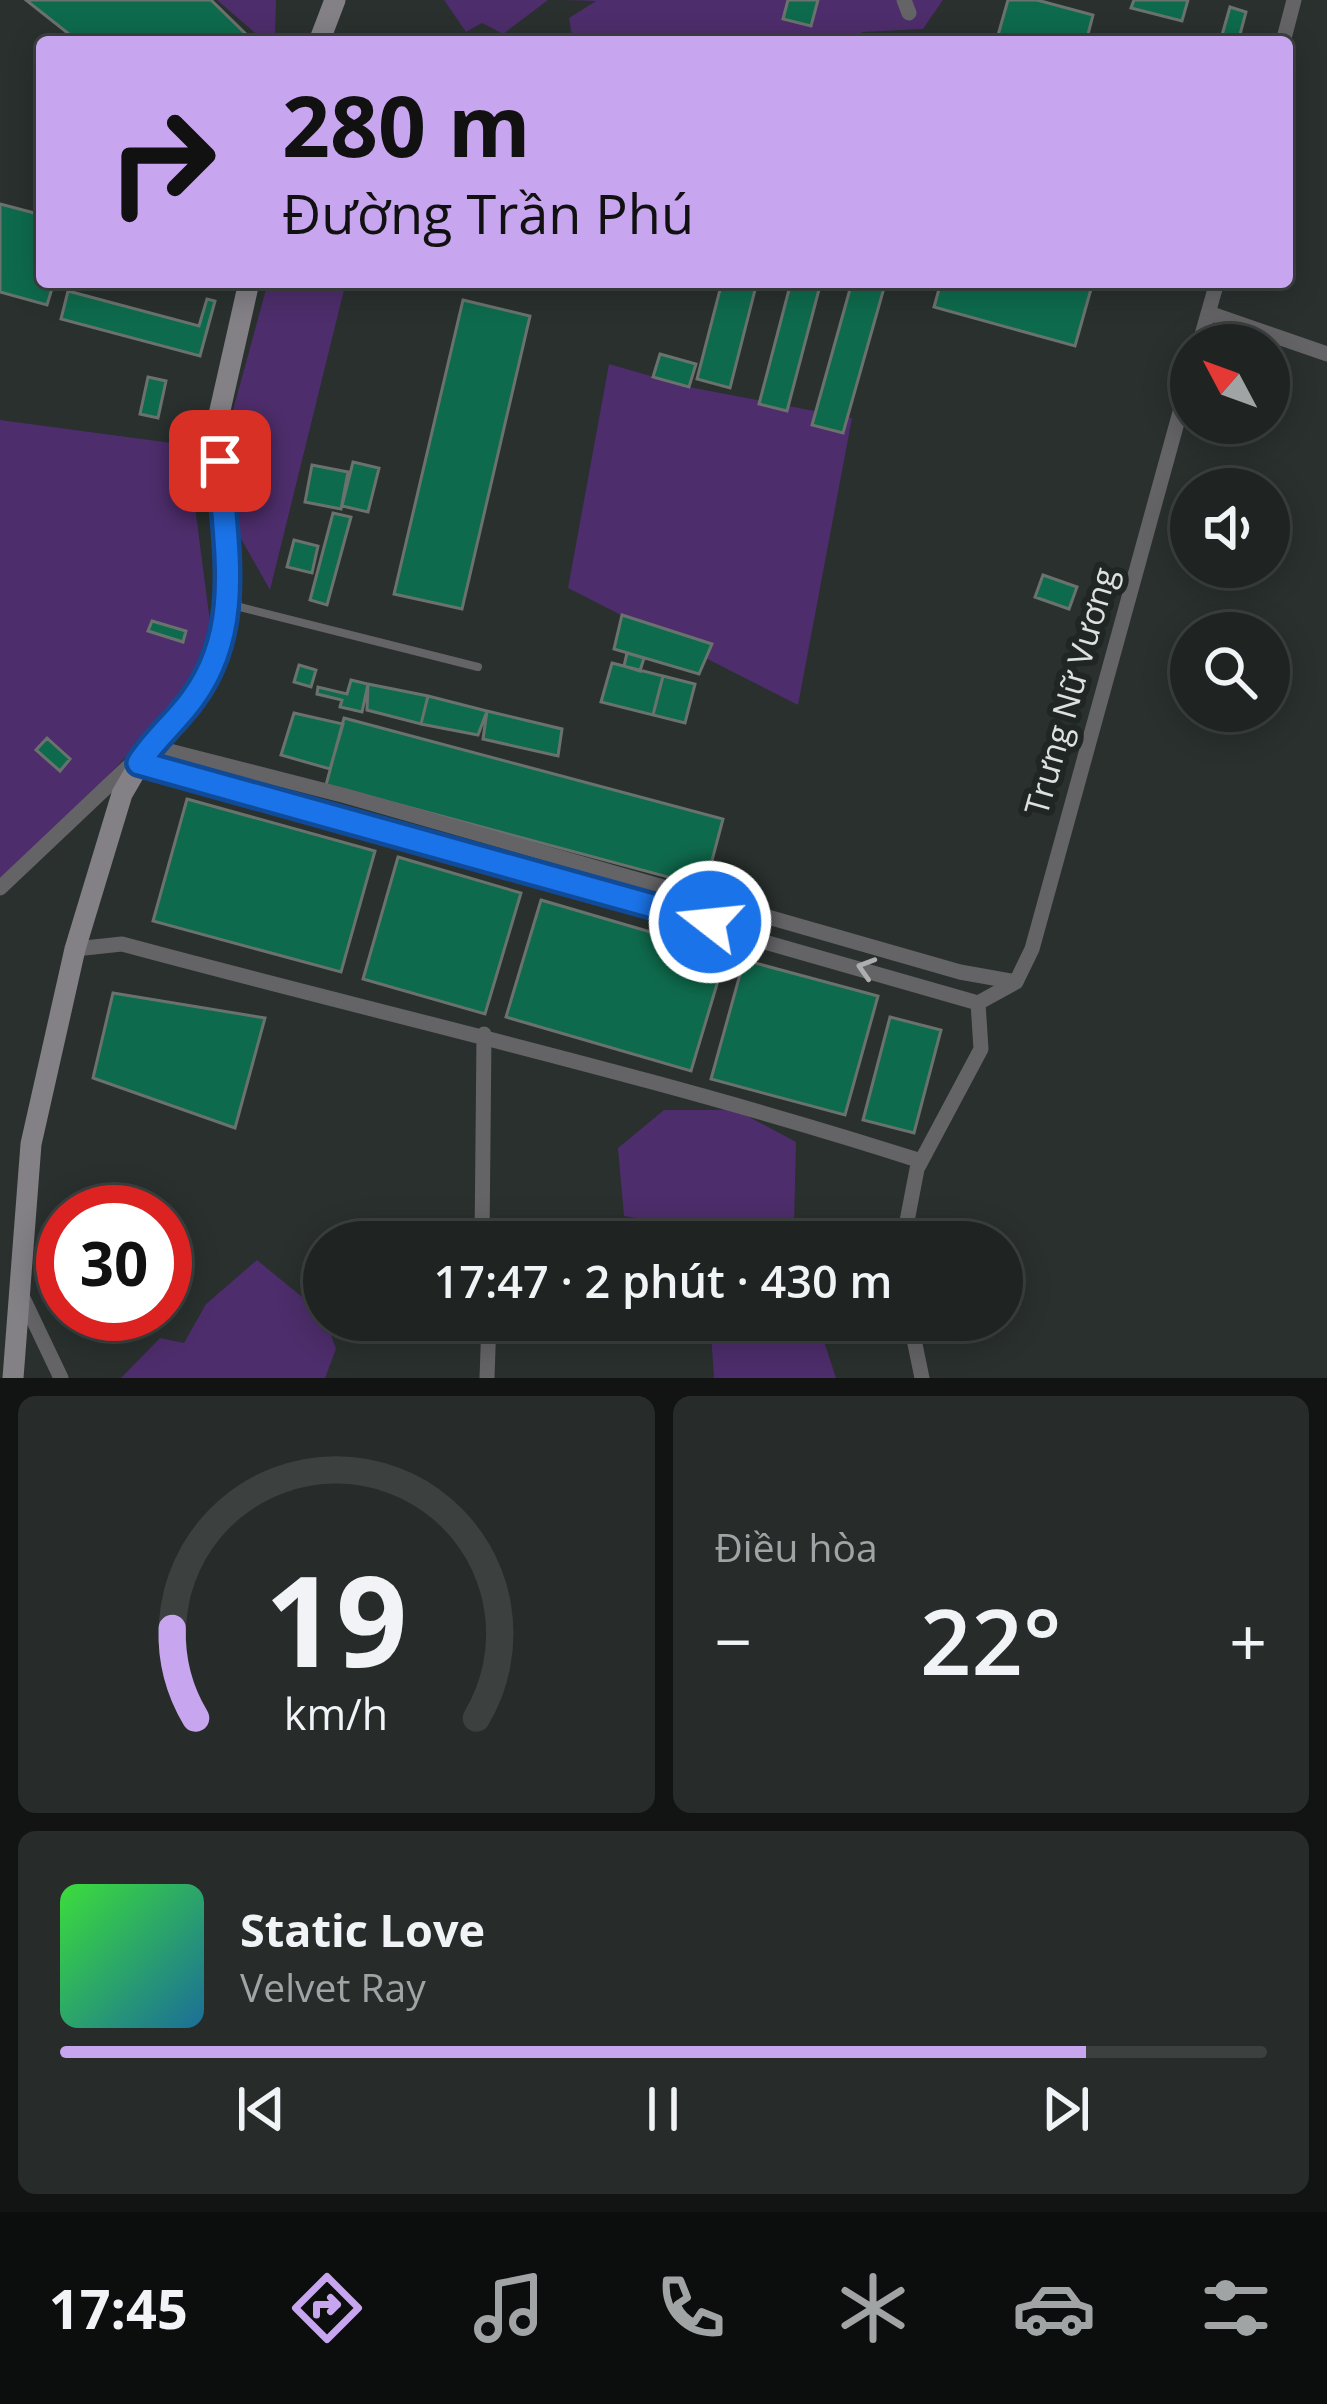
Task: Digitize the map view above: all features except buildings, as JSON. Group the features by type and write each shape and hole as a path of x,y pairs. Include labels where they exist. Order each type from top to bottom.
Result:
{"main road":[{"path":"322,36 335,0"},
{"path":"13,1378 32,1144 75,949 122,794 144,755 194,698 215,660 231,605 218,419 248,288"}],"street":[{"path":"1285,36 1294,0"},
{"path":"1206,324 1215,288"},
{"path":"1209,313 1327,354"},
{"name":"Trưng Nữ Vương","path":"1016,982 1032,949 1171,444"},
{"path":"144,755 346,796 960,972 1016,982"},
{"path":"0,888 144,755"},
{"path":"144,755 978,1003 1016,982"},
{"path":"75,949 122,944 484,1034 746,1104 920,1161"},
{"path":"907,1221 920,1161 981,1049 978,1003"},
{"path":"482,1221 484,1034"},
{"path":"21,1294 61,1378"},
{"path":"487,1378 488,1341"},
{"path":"914,1341 922,1378"}],"lane":[{"path":"231,605 478,667"}],"shaded area":[{"path":"217,0 276,0 275,36 259,36"},
{"path":"444,0 548,0 503,34 482,23 466,32"},
{"path":"563,0 943,0 923,29 862,32 860,36 572,36 569,18 596,1"},
{"path":"266,288 345,288 270,590 212,487"},
{"path":"609,364 689,387 852,418 798,705 568,588"},
{"path":"0,420 187,445 215,660 0,893"},
{"path":"664,1110 736,1110 796,1142 794,1221 655,1221 624,1216 618,1148"},
{"path":"257,1260 303,1298 303,1341 333,1341 336,1349 325,1378 121,1378 157,1341 192,1341 192,1329 206,1304"},
{"path":"711,1341 824,1341 836,1378 714,1378"}],"route":[{"path":"220,461 231,605 226,630 194,698 139,763 710,922"}]}
